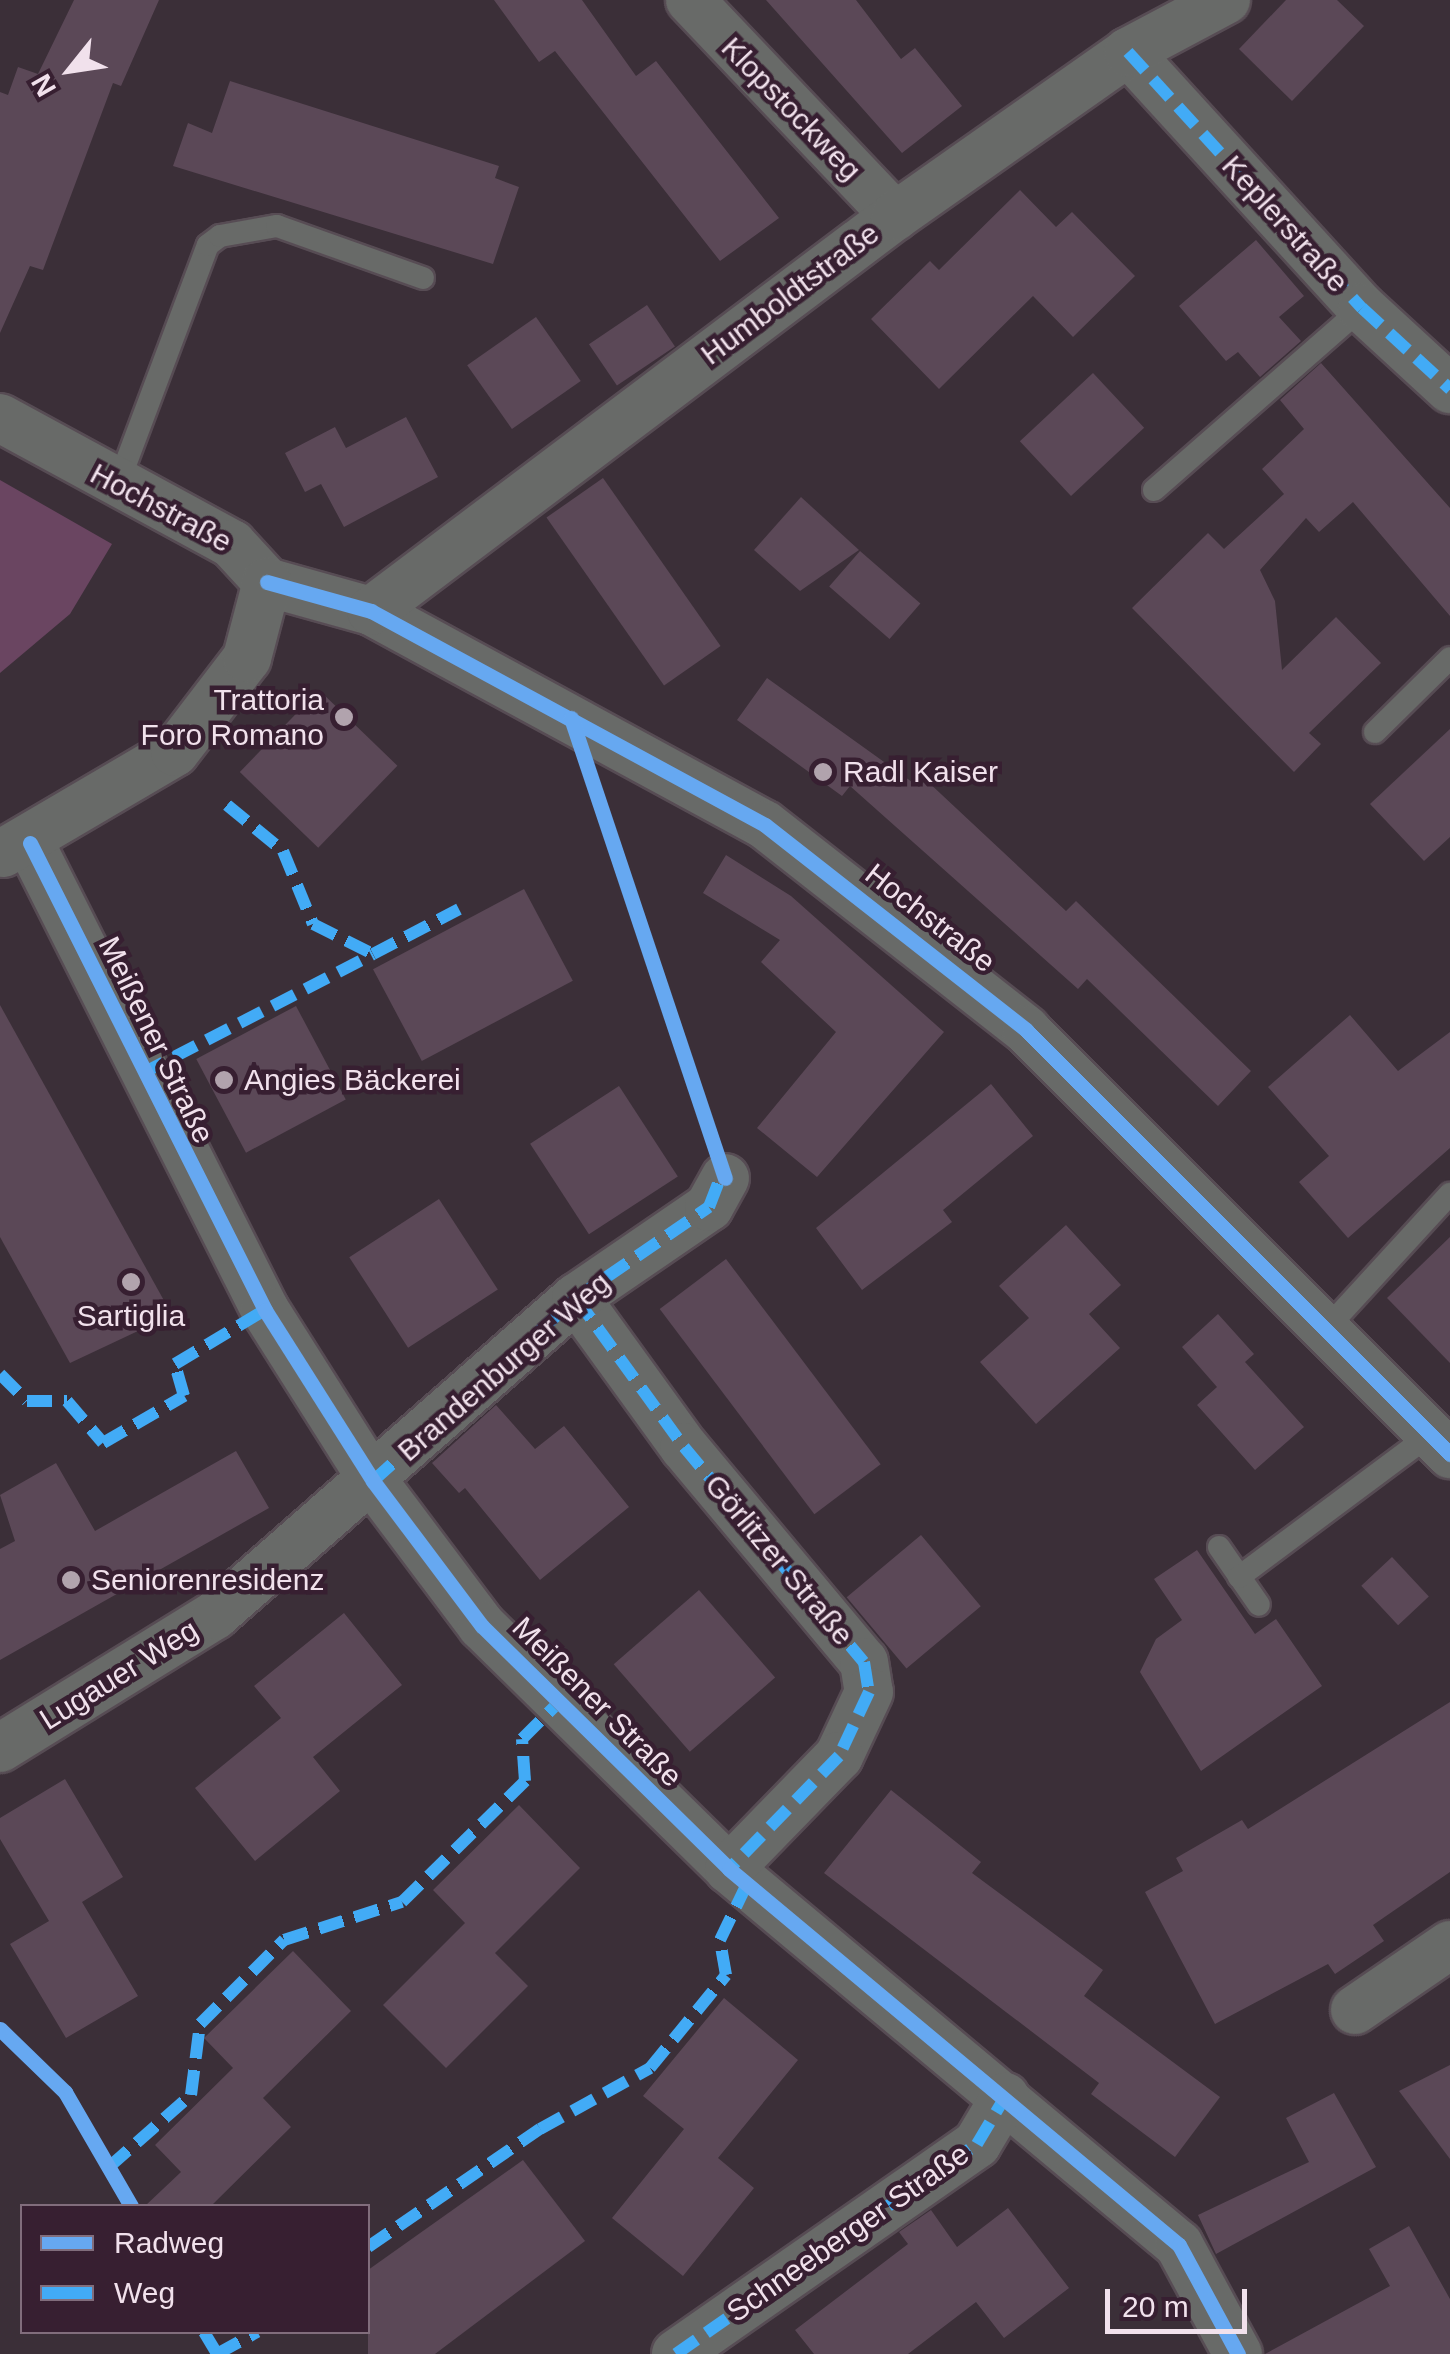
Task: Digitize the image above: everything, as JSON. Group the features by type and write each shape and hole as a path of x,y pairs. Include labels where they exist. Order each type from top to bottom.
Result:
{"street":[{"name":"Klopstockweg","path":"690,0 895,216"},
{"name":"Humboldtstraße","path":"370,611 895,216 1128,52 1226,0"},
{"name":"Keplerstraße","path":"1128,52 1362,308 1450,389"},
{"name":"Hochstraße","path":"0,418 232,544 267,582 370,611 765,825 1026,1030 1441,1444"},
{"path":"15,849 144,776 210,714 253,644 267,582"},
{"name":"Meißener Straße","path":"15,849 204,1200 373,1481 554,1707 730,1869 1179,2245 1238,2354"},
{"name":"Brandenburger Weg","path":"373,1481 576,1298 708,1207 726,1178"},
{"name":"Görlitzer Straße","path":"576,1298 684,1447 864,1662 869,1692 839,1756 730,1869"},
{"name":"Lugauer Weg","path":"0,1748 215,1616 373,1481"},
{"path":"1355,2010 1450,1945"},
{"name":"Schneeberger Straße","path":"676,2354 977,2144 1005,2097"}],"lane":[{"path":"118,484 208,246 220,236 292,229 423,278"},
{"path":"1154,490 1362,308"},
{"path":"1375,732 1450,658"},
{"path":"1327,1328 1450,1194"},
{"name":"Hochstraße","path":"1240,1577 1441,1444"},
{"path":"1218,1548 1259,1605"}],"shaded area":[{"path":"0,480 112,544 70,614 0,673"}],"building":[{"path":"74,0 159,0 121,86 113,83 43,270 30,266 0,333 0,92 8,95 18,67 38,74"},
{"path":"494,0 582,0 636,76 656,61 779,218 720,261 555,51 539,62"},
{"path":"766,0 856,0 901,59 915,48 962,106 902,153"},
{"path":"1286,0 1337,0 1364,26 1292,101 1239,49"},
{"path":"230,81 499,166 495,178 519,187 493,264 173,166 188,123 212,133"},
{"path":"1020,190 1056,227 1072,212 1135,276 1073,337 1033,296 939,389 871,319 930,261 939,270"},
{"path":"1256,240 1304,296 1279,317 1301,341 1260,377 1238,352 1226,361 1179,306"},
{"path":"647,305 675,346 617,386 589,344"},
{"path":"536,317 581,381 512,429 467,365"},
{"path":"1321,363 1450,508 1450,616 1353,502 1319,532 1306,518 1260,570 1275,601 1282,670 1336,617 1381,663 1309,733 1321,744 1294,772 1132,608 1208,533 1224,549 1284,494 1262,469 1304,429 1280,400"},
{"path":"1093,373 1144,428 1071,496 1020,441"},
{"path":"406,417 438,477 344,527 321,484 305,492 285,453 335,427 346,448"},
{"path":"603,478 721,646 664,686 546,518"},
{"path":"801,497 859,550 800,591 754,550"},
{"path":"860,551 920,603 890,639 829,586"},
{"path":"767,678 919,787 926,780 1066,911 1076,901 1251,1071 1218,1106 1087,979 1078,989 850,786 842,796 737,720"},
{"path":"319,690 397,766 318,848 240,772"},
{"path":"1450,729 1450,837 1424,861 1370,804"},
{"path":"726,855 791,896 944,1032 817,1177 757,1128 836,1032 761,962 780,940 703,893"},
{"path":"524,889 573,981 422,1061 373,969"},
{"path":"0,1005 172,1315 70,1363 0,1237"},
{"path":"296,1006 346,1100 246,1153 196,1059"},
{"path":"1350,1015 1398,1071 1450,1032 1450,1148 1348,1238 1299,1182 1329,1156 1268,1087"},
{"path":"991,1084 1033,1136 943,1210 952,1222 862,1290 816,1228"},
{"path":"619,1086 678,1177 589,1234 530,1144"},
{"path":"439,1199 498,1290 408,1348 349,1257"},
{"path":"1066,1225 1121,1285 1089,1314 1120,1348 1036,1424 980,1362 1029,1318 999,1286"},
{"path":"1450,1237 1450,1363 1387,1298"},
{"path":"726,1259 881,1464 814,1514 660,1309"},
{"path":"1218,1314 1254,1354 1245,1362 1304,1427 1255,1470 1197,1405 1217,1387 1182,1347"},
{"path":"496,1405 535,1449 564,1426 629,1507 540,1580 465,1488 459,1493 432,1463"},
{"name":"Seniorenresidenz","path":"236,1451 269,1508 0,1660 0,1549 15,1541 0,1495 56,1463 95,1531"},
{"path":"921,1535 981,1606 906,1669 847,1597"},
{"path":"1197,1550 1255,1634 1276,1619 1322,1686 1201,1771 1140,1672 1156,1639 1182,1620 1154,1579"},
{"path":"1392,1557 1429,1596 1398,1625 1361,1586"},
{"path":"699,1590 775,1678 690,1752 614,1664"},
{"path":"344,1613 402,1685 313,1757 340,1791 255,1861 195,1788 281,1718 254,1686"},
{"path":"1450,1702 1450,1872 1373,1925 1384,1941 1335,1974 1328,1964 1215,2024 1145,1892 1183,1871 1176,1858 1242,1820 1248,1829"},
{"path":"65,1779 123,1877 82,1902 138,1996 66,2038 10,1944 49,1921 0,1839 0,1818"},
{"path":"891,1790 981,1862 972,1873 1103,1970 1084,1996 1220,2097 1175,2157 1091,2094 1099,2083 824,1873"},
{"path":"519,1805 580,1868 495,1953 528,1986 446,2068 383,2005 465,1923 433,1890"},
{"path":"293,1951 351,2011 263,2098 291,2127 213,2204 147,2204 181,2172 155,2145 233,2068 204,2038"},
{"path":"724,1998 798,2060 718,2158 754,2188 683,2276 612,2218 684,2129 643,2096"},
{"path":"1450,2065 1450,2159 1399,2091"},
{"path":"1334,2093 1376,2167 1216,2254 1198,2215 1309,2162 1286,2118"},
{"path":"523,2160 585,2241 435,2354 368,2354 370,2269"},
{"path":"1008,2208 1069,2288 1004,2338 976,2302 908,2354 814,2354 795,2330 908,2244 899,2232 931,2210 957,2247"},
{"path":"1409,2226 1450,2299 1450,2354 1265,2354 1390,2286 1369,2249"}],"marked path":[{"path":"1128,52 1362,308 1450,389"},
{"path":"227,805 283,851 313,924 373,954 459,909"},
{"path":"141,1074 373,954"},
{"path":"373,1481 576,1298 709,1207 723,1171"},
{"path":"576,1298 684,1447 864,1662 869,1692 839,1756 729,1869"},
{"path":"0,1374 27,1401 67,1401 103,1443 184,1396 175,1364 265,1310"},
{"path":"109,2167 191,2095 200,2024 284,1940 402,1902 525,1781 522,1739 554,1707"},
{"path":"370,2246 540,2129 650,2068 726,1975 720,1940 747,1884"},
{"path":"676,2354 977,2144 1005,2097"},
{"path":"205,2334 217,2354"},
{"path":"217,2354 253,2334"}],"cycle path":[{"path":"267,582 371,611 765,825 1026,1030 1450,1454"},
{"path":"571,718 725,1178"},
{"path":"30,843 265,1310 373,1481 482,1626 729,1869 1179,2245 1238,2354"},
{"path":"0,2029 65,2092 130,2204"}],"place":[{"name":"Trattoria Foro Romano","path":"344,717"},
{"name":"Radl Kaiser","path":"823,772"},
{"name":"Angies Bäckerei","path":"224,1080"},
{"name":"Sartiglia","path":"131,1282"},
{"name":"Seniorenresidenz","path":"71,1580"}]}
